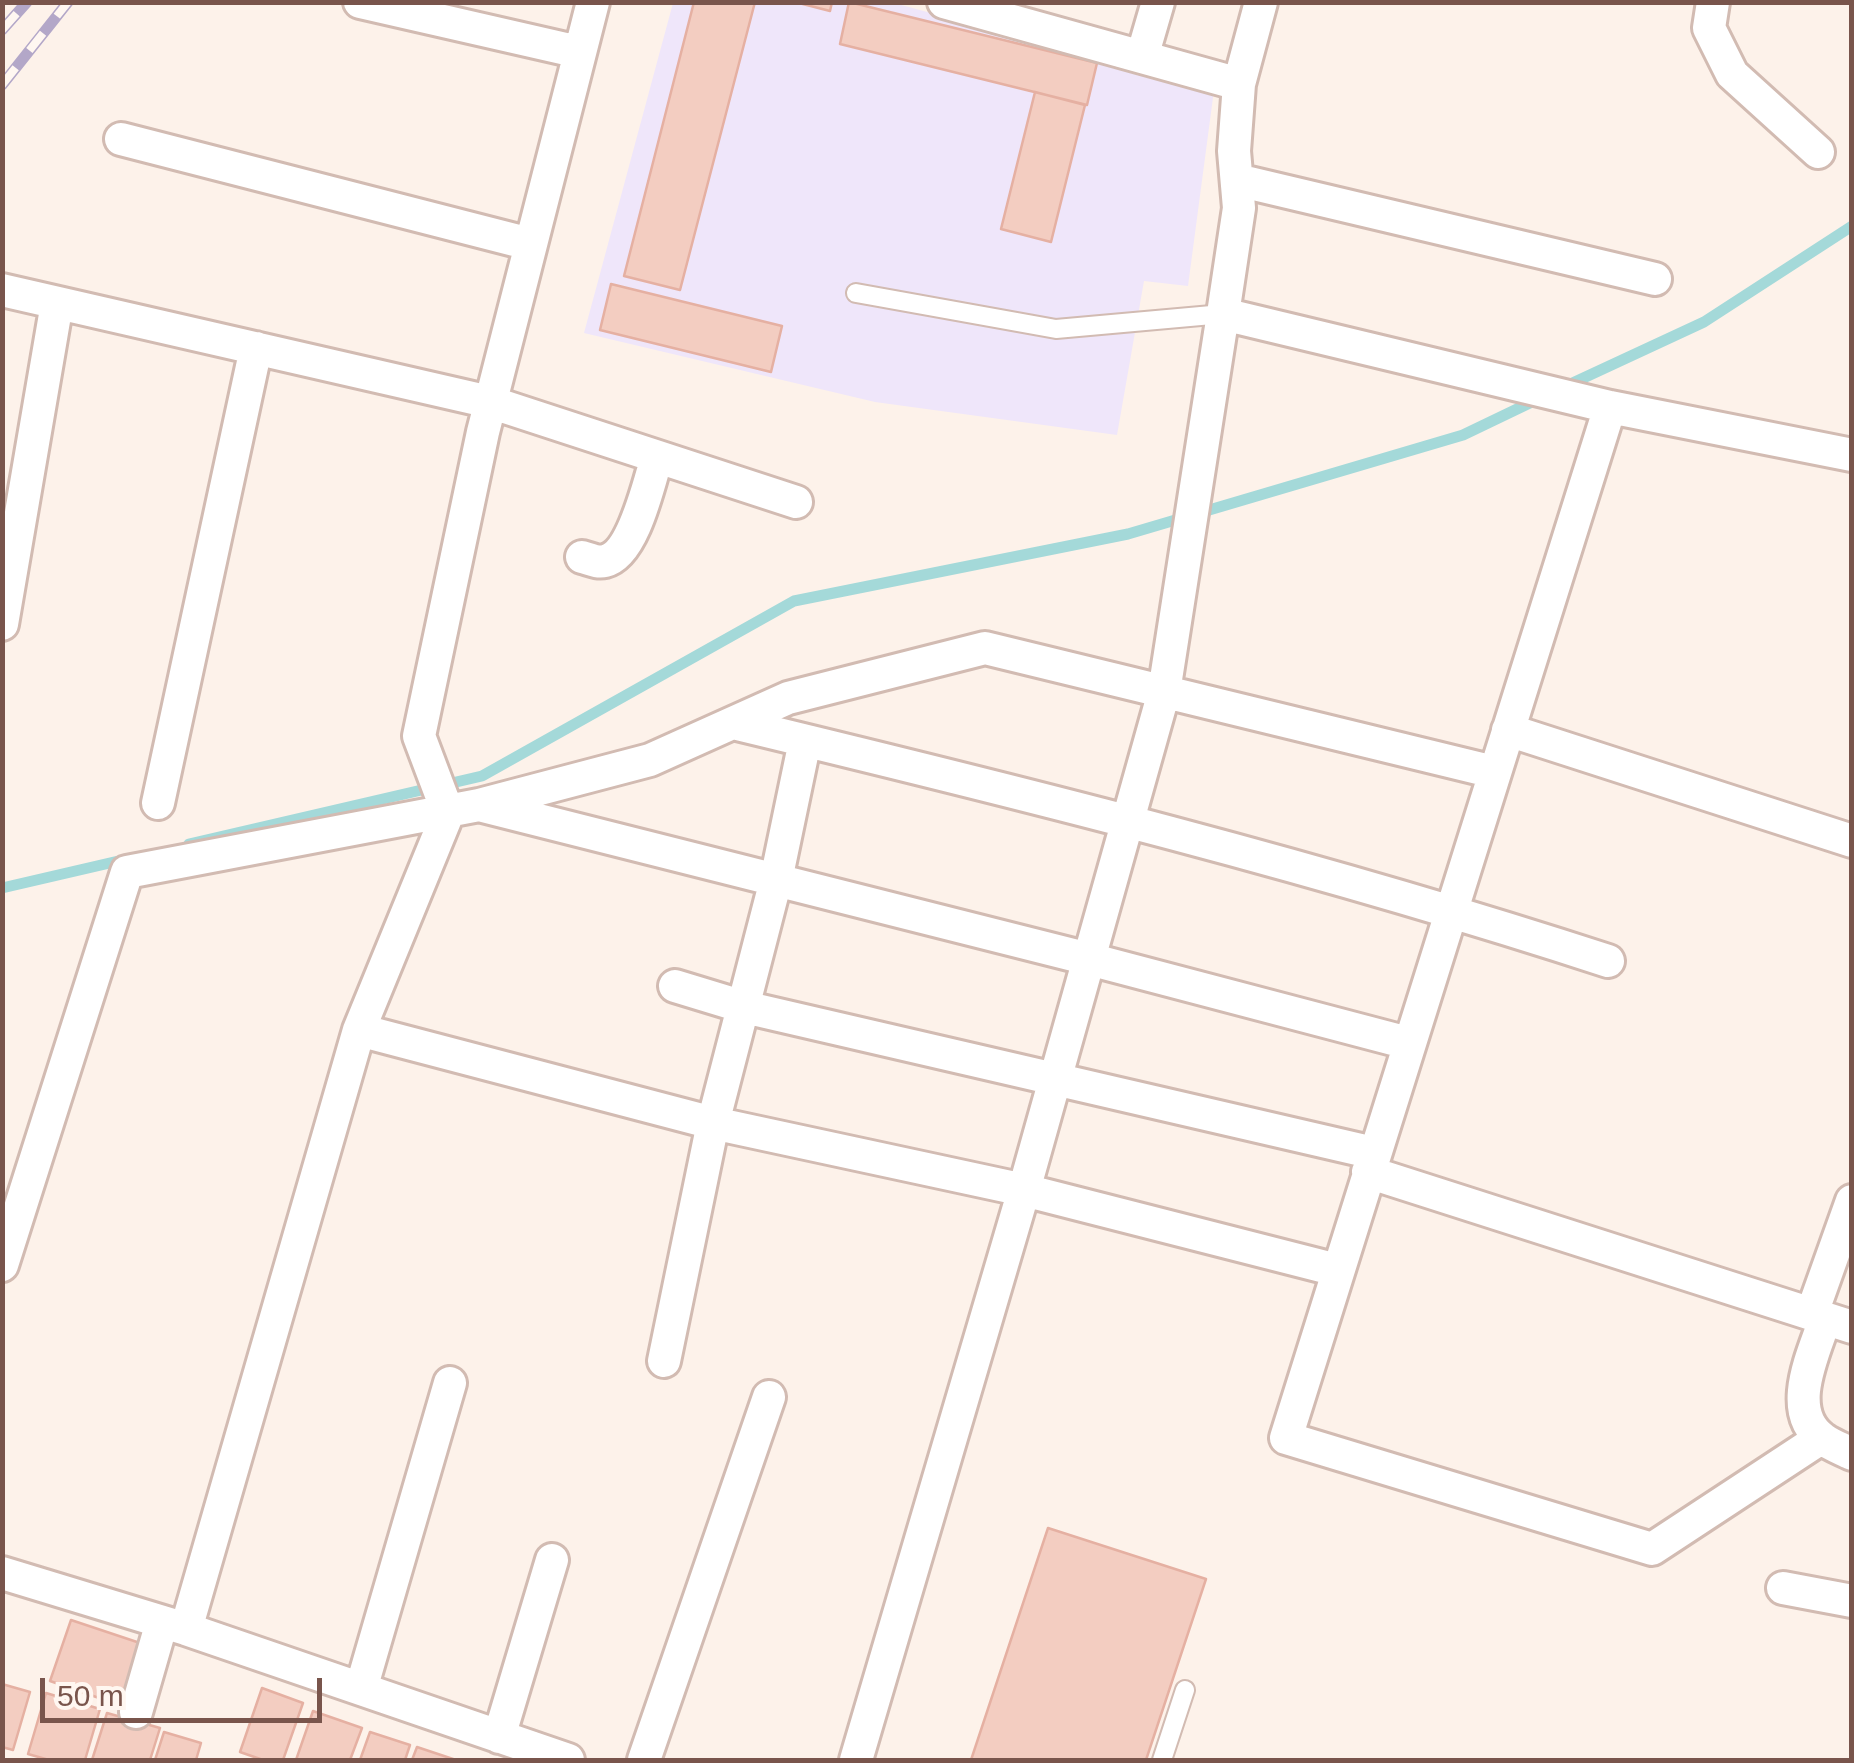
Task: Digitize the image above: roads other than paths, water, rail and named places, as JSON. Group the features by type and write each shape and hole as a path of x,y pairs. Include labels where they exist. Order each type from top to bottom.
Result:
{"street":[{"path":"360,2 579,52"},
{"path":"593,2 490,402 419,736 431,769 457,807 776,880 1408,1044"},
{"path":"944,2 1002,10 1142,57 1239,84"},
{"path":"1142,57 1158,2"},
{"path":"856,1760 1056,1080 1164,692 1239,208 1234,151 1239,84 1261,2"},
{"path":"1712,2 1709,28 1732,74 1818,152"},
{"path":"121,139 530,244"},
{"path":"1238,180 1655,279"},
{"path":"2,290 490,402 796,502"},
{"path":"2,624 56,303"},
{"path":"1223,314 1610,407 1852,456"},
{"path":"158,803 256,348"},
{"path":"1610,407 1286,1438 1652,1549 1822,1438"},
{"path":"582,556 600,563 612,558 627,542 656,456"},
{"path":"2,1265 127,872 457,807 650,760 788,698 985,648 1494,772"},
{"path":"733,724 1128,822 1451,910 1608,961"},
{"path":"1508,730 1852,841"},
{"path":"664,1361 714,1124 776,880 806,741"},
{"path":"136,1712 174,1626 359,1030 457,807"},
{"path":"675,986 1371,1162 1829,1320"},
{"path":"359,1030 714,1124 1024,1190 1337,1270"},
{"path":"1852,1202 1829,1320 1804,1386 1806,1416 1822,1438 1852,1454"},
{"path":"360,1689 450,1384"},
{"path":"644,1760 769,1397"},
{"path":"499,1736 552,1560"},
{"path":"2,1573 174,1626 568,1760"},
{"path":"1784,1588 1852,1601"}],"lane":[{"path":"856,293 1056,329 1223,314"},
{"path":"1162,1760 1185,1690"}],"waterway":[{"path":"1564,387 1704,322 1852,226"},
{"path":"189,844 482,776 794,601 1128,534 1463,435 1538,399"},
{"path":"2,888 127,859"}],"railway":[{"path":"2,30 27,2"},
{"path":"2,85 68,2"}]}
